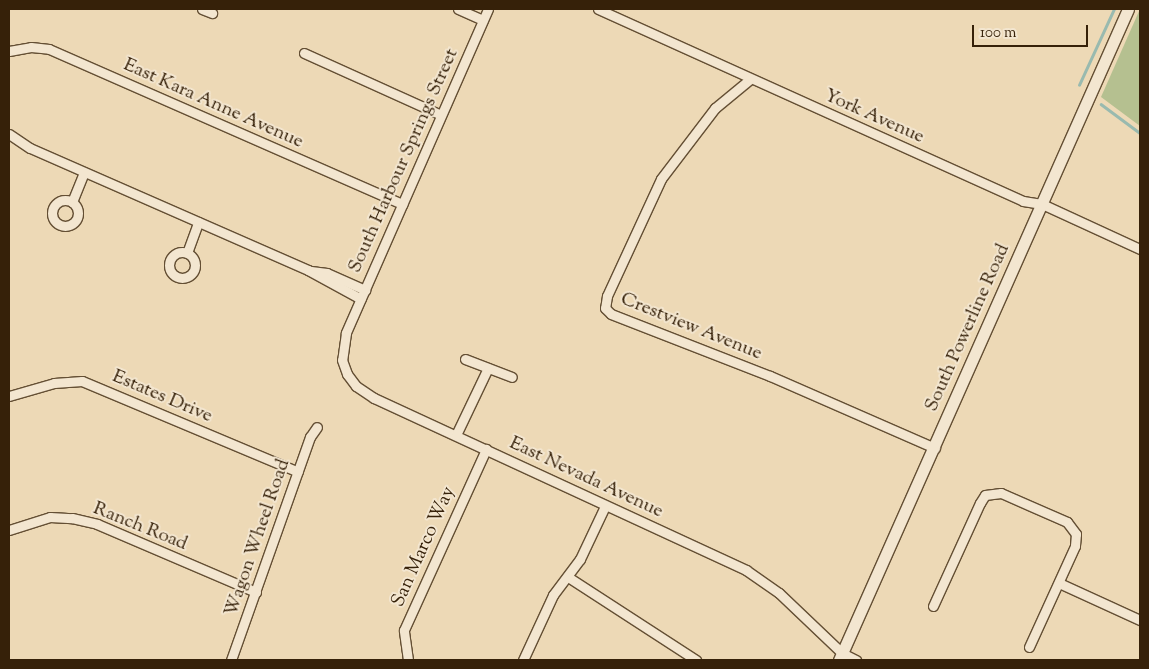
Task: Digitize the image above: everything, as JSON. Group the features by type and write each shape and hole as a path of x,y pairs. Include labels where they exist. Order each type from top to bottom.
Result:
{"street":[{"path":"202,9 212,13"},
{"path":"458,9 484,20"},
{"name":"South Harbour Springs Street","path":"349,326 488,9"},
{"name":"York Avenue","path":"598,9 749,80 1023,201 1042,204 1140,249"},
{"name":"South Powerline Road","path":"841,657 1128,9"},
{"name":"East Kara Anne Avenue","path":"9,51 31,47 50,49 402,204"},
{"path":"304,53 441,116"},
{"name":"Crestview Avenue","path":"749,80 715,108 661,179 606,296 605,308 611,314 770,376 934,448"},
{"path":"9,134 30,148 308,270 361,299"},
{"path":"72,202 84,172"},
{"path":"187,253 198,222"},
{"path":"308,270 327,273 365,290"},
{"name":"East Nevada Avenue","path":"349,326 342,360 356,386 605,506 746,570 779,593 841,657 856,660"},
{"path":"465,359 512,377"},
{"path":"456,435 488,368"},
{"name":"Estates Drive","path":"9,396 54,383 82,381 298,472"},
{"name":"Wagon Wheel Road","path":"232,660 310,437 317,427"},
{"name":"San Marco Way","path":"408,660 404,630 486,449"},
{"path":"933,606 985,496 1002,493 1067,522 1076,534 1059,583 1029,648"},
{"path":"522,660 553,595 568,577 594,532 605,506"},
{"name":"Ranch Road","path":"9,530 50,517 72,518 97,524 256,592"},
{"path":"568,577 696,660"},
{"path":"1059,583 1140,620"}],"green space":[{"path":"1140,9 1140,126 1101,97"}],"waterway":[{"path":"1079,85 1114,9"},
{"path":"1101,104 1140,133"}]}
